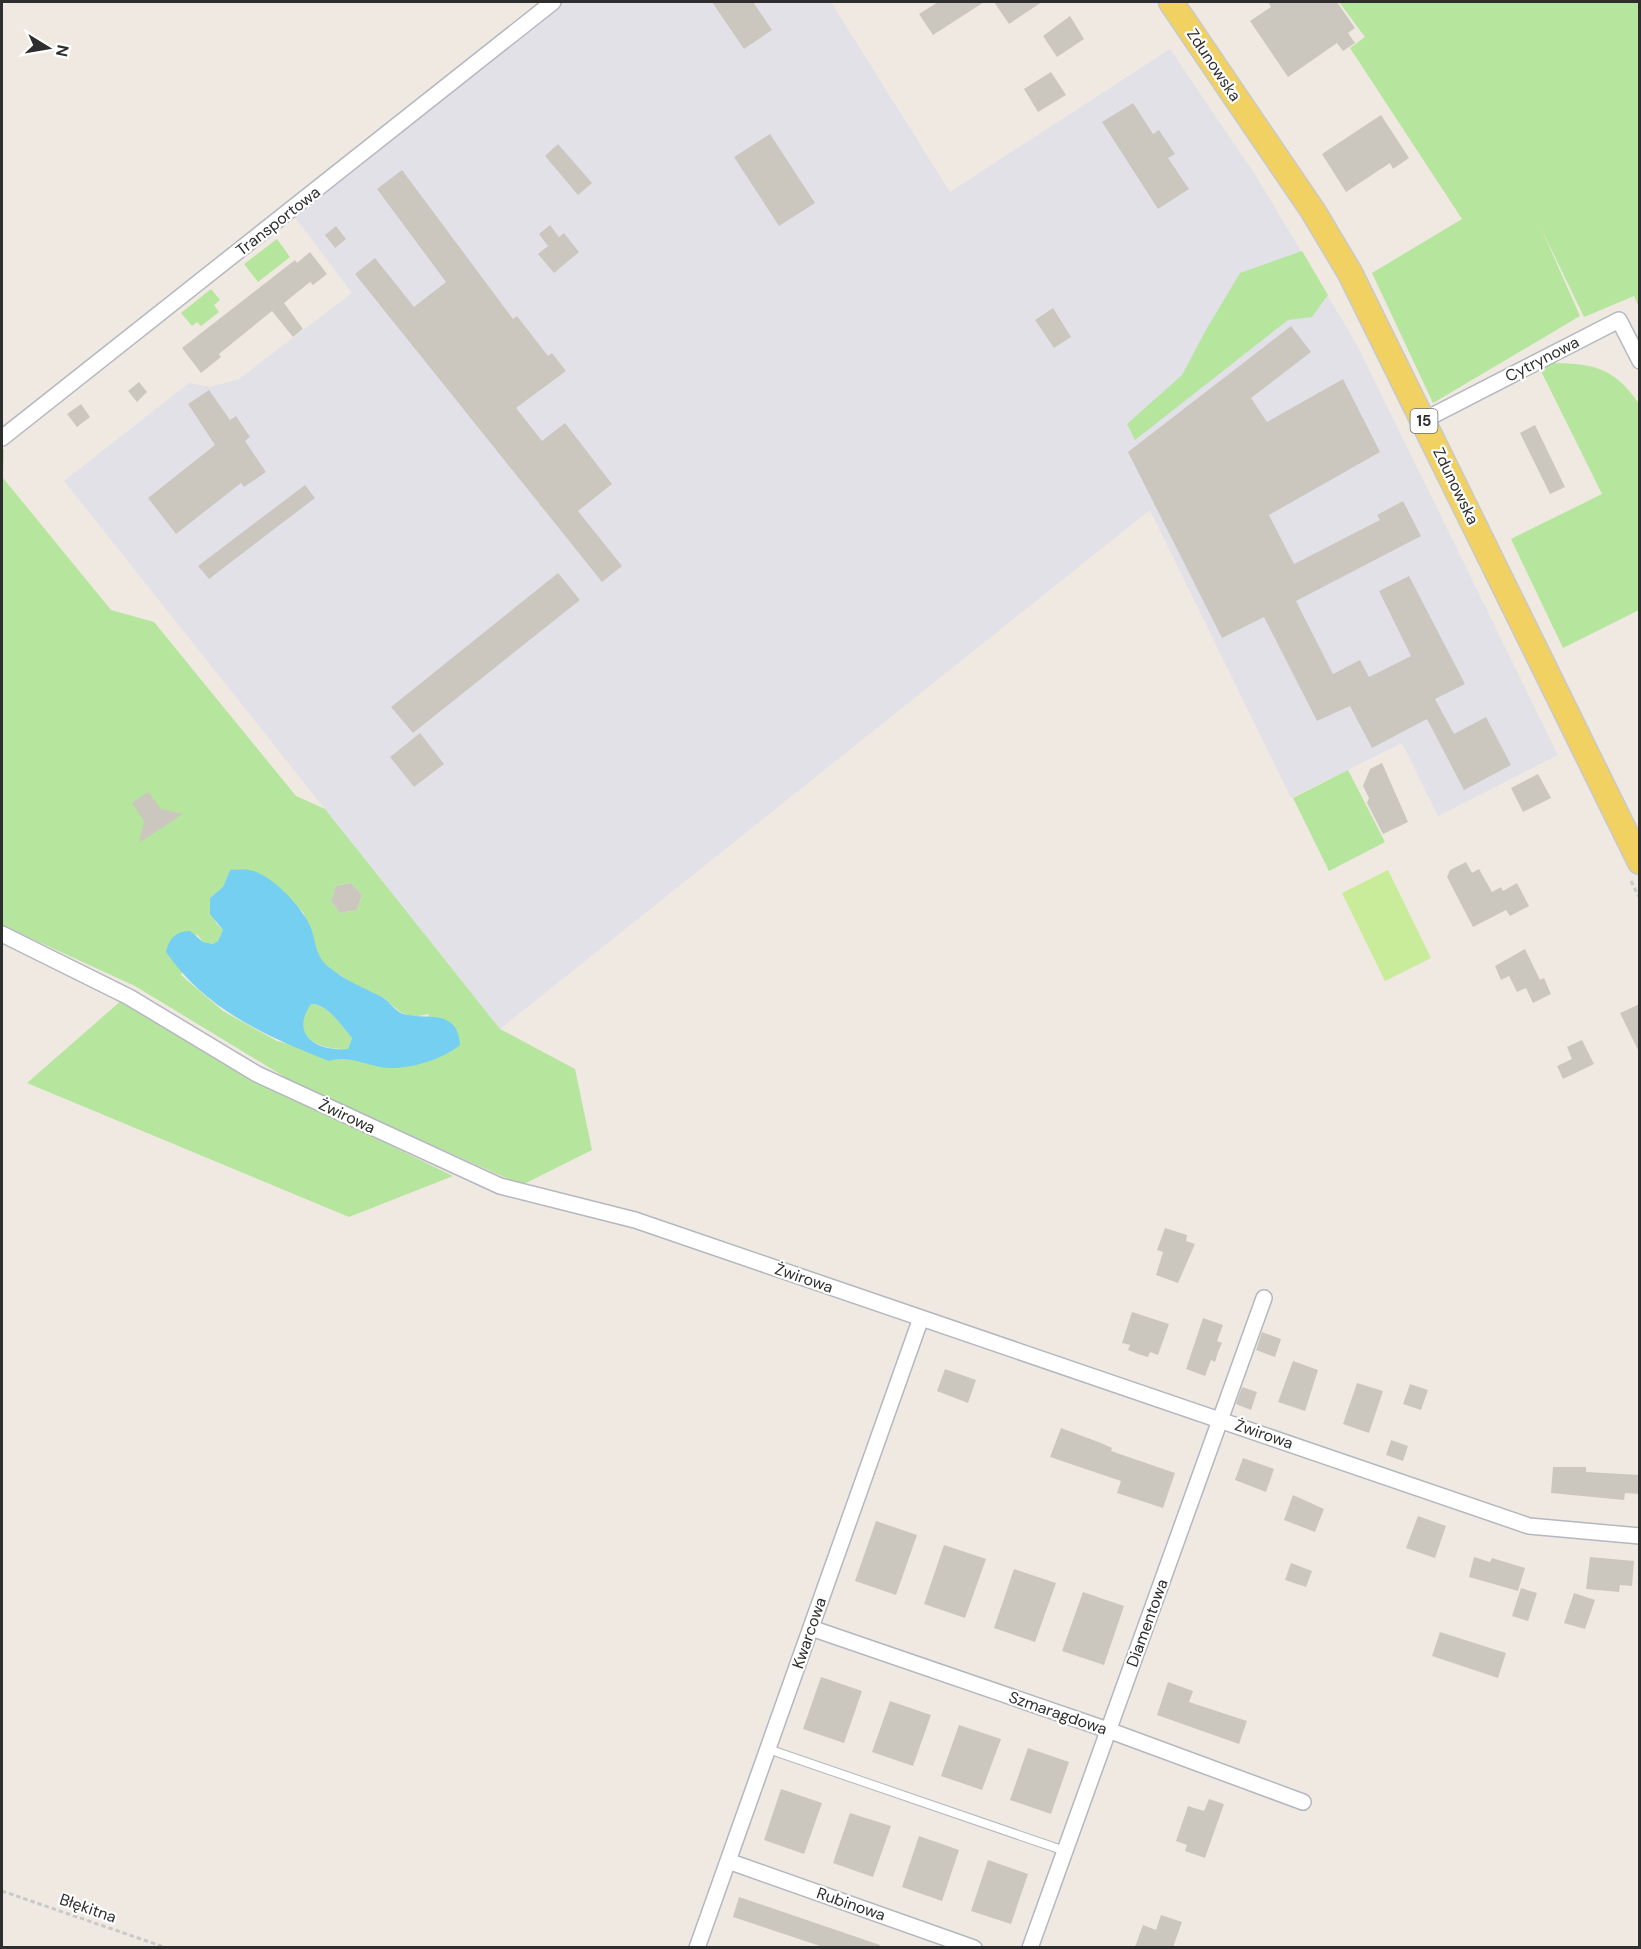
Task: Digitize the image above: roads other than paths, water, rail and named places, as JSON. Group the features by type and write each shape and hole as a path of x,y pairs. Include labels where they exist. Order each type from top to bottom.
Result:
{"main road":[{"name":"Zdunowska","path":"1171,2 1313,211 1350,273 1424,420 1635,871"}],"street":[{"name":"Transportowa","path":"2,438 553,2"},
{"name":"Cytrynowa","path":"1424,420 1619,320 1640,361"},
{"name":"Żwirowa","path":"2,934 129,997 257,1074 500,1186 635,1220 1529,1526 1640,1536"},
{"name":"Diamentowa","path":"1030,1947 1264,1298"},
{"name":"Kwarcowa","path":"697,1947 921,1318"},
{"name":"Szmaragdowa","path":"812,1628 1303,1802"},
{"name":"Rubinowa","path":"728,1861 974,1947"}],"lane":[{"path":"768,1749 1065,1851"}],"water":[{"path":"230,870 249,870 276,884 294,902 307,920 317,950 325,964 349,981 387,1000 399,1012 445,1019 458,1032 460,1045 436,1059 407,1067 381,1067 344,1059 329,1061 283,1042 239,1019 199,990 166,952 169,943 180,933 190,931 203,942 213,944 218,941 223,930 210,914 210,898 223,887","holes":["311,1004 329,1011 352,1038 348,1049 326,1048 317,1045 305,1033 303,1025 305,1015"]}]}
